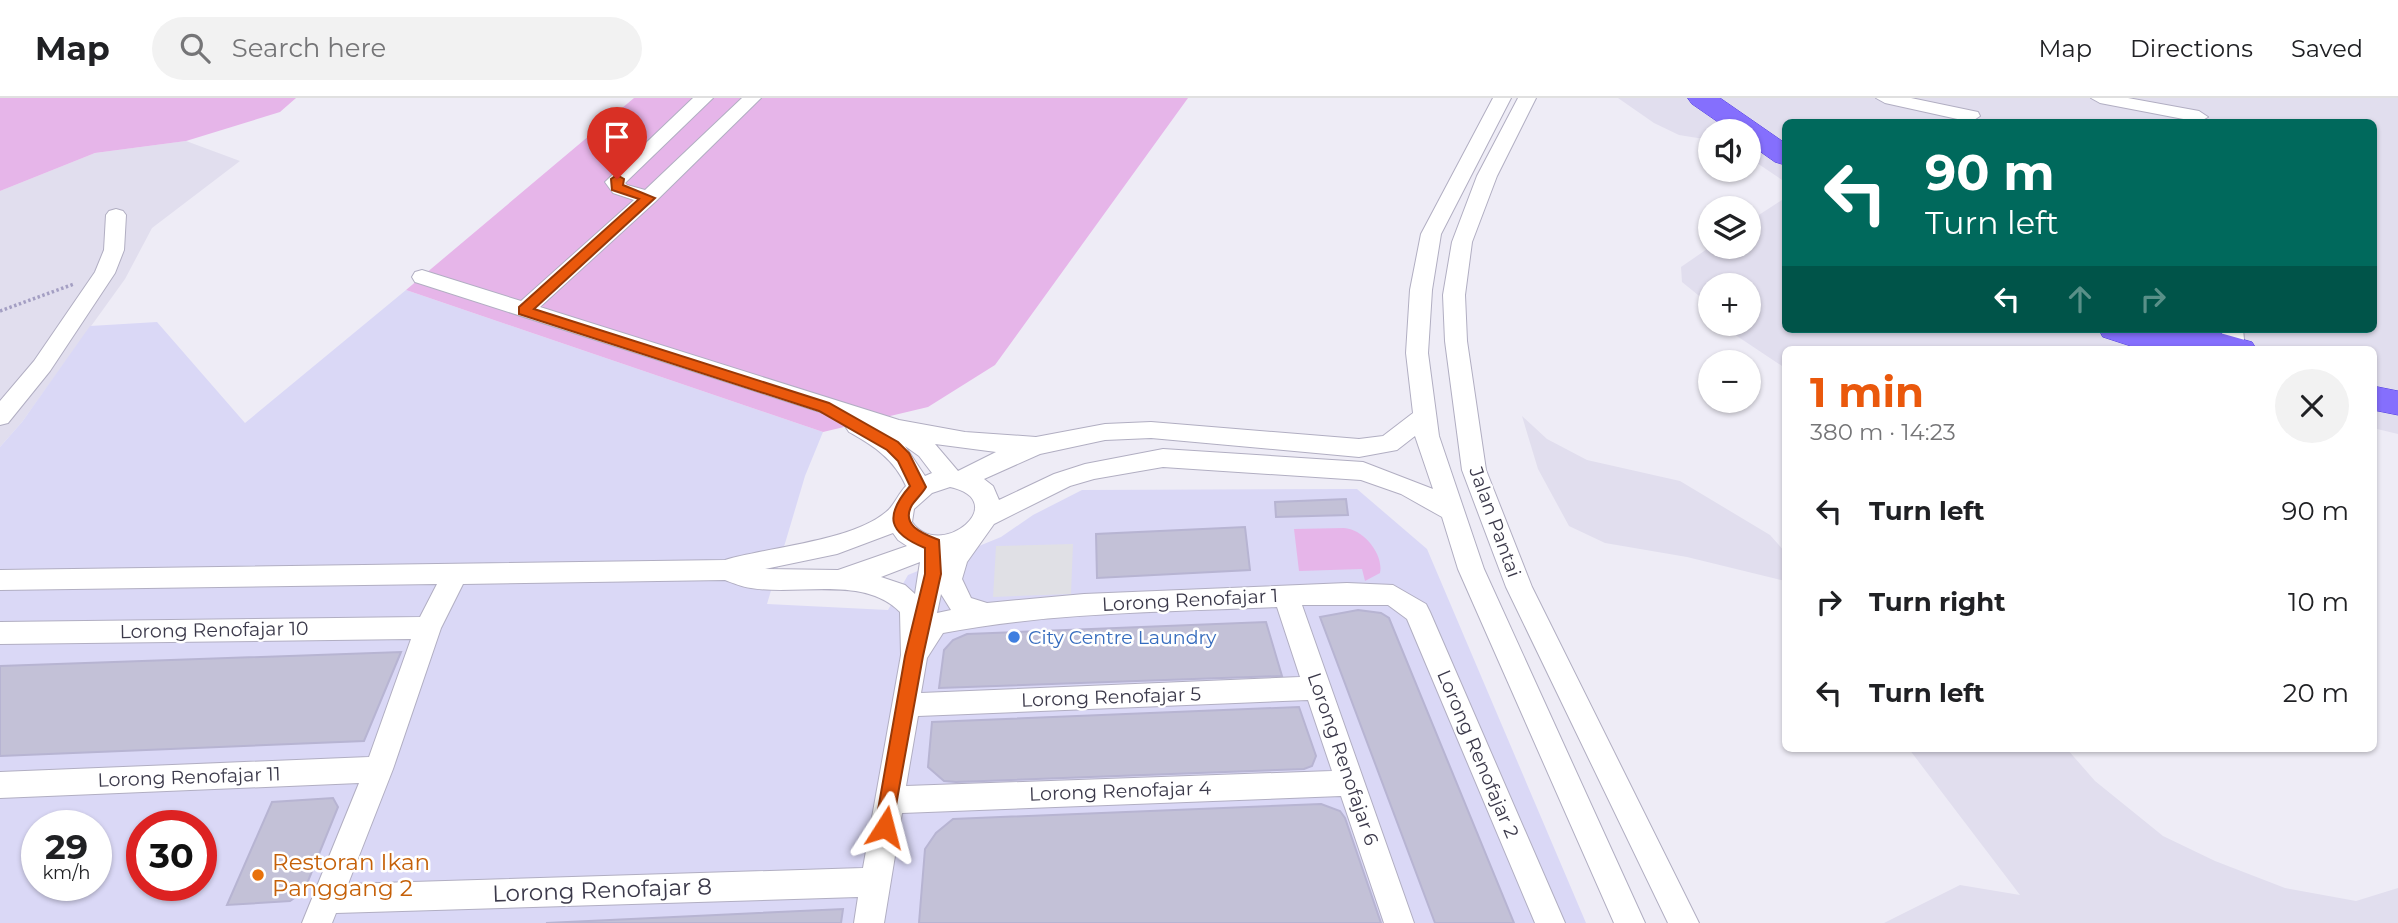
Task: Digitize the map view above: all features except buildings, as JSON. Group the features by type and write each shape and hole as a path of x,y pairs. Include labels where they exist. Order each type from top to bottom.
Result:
{"highway":[{"path":"1702,98 1782,154"},
{"path":"1729,98 1782,134"},
{"path":"2127,333 2167,346"},
{"path":"2186,333 2236,343"},
{"path":"2377,380 2398,384"},
{"path":"2377,399 2398,403"}],"street":[{"path":"648,198 620,189 615,182 704,98"},
{"path":"523,310 648,198 752,98"},
{"name":"Jalan Pantai","path":"1502,98 1431,233 1421,290 1417,353 1427,436 1471,569 1630,923"},
{"name":"Jalan Pantai","path":"1527,98 1488,176 1462,242 1454,295 1456,341 1474,470 1518,587 1684,923"},
{"path":"1885,98 1971,112"},
{"path":"2100,98 2194,119"},
{"path":"2195,98 2199,119"},
{"path":"0,417 56,346 104,273 114,250 116,215"},
{"path":"422,277 824,407 898,428 965,441 1036,446"},
{"path":"824,407 892,446 904,457 918,487"},
{"path":"933,545 910,535 903,527 900,516 906,499 918,487 932,480 956,478 1036,446 1093,433 1151,430 1372,447 1389,444 1425,416"},
{"path":"898,428 927,450 956,478 974,484 985,494 989,506 987,517 982,527 969,538 950,568 951,588 962,606 988,614"},
{"path":"987,517 1062,480 1093,470 1163,458 1363,471 1410,488 1453,512"},
{"path":"725,570 756,559 818,550 857,540 882,529 900,516"},
{"path":"833,581 900,561 933,545 951,544 969,538"},
{"path":"869,923 905,705 933,574 933,545"},
{"path":"0,579 725,570 752,578 875,585 894,592 908,602 914,616 914,656"},
{"path":"322,911 379,769 428,628 454,575"},
{"name":"Lorong Renofajar 1","path":"914,656 935,624 988,614 1084,605 1373,593 1393,595"},
{"name":"Lorong Renofajar 2","path":"1393,595 1417,612 1550,923"},
{"name":"Lorong Renofajar 6","path":"1286,596 1399,923"},
{"name":"Lorong Renofajar 10","path":"0,633 428,628"},
{"name":"Lorong Renofajar 5","path":"905,705 1318,688"},
{"name":"Lorong Renofajar 11","path":"0,785 379,769"},
{"name":"Lorong Renofajar 4","path":"889,800 1350,783"},
{"name":"Lorong Renofajar 8","path":"322,911 876,882"}],"path":[{"path":"0,311 104,273"}],"shaded area":[{"path":"0,98 296,98 280,112 186,141 95,153 0,191"},
{"path":"634,98 1188,98 995,365 928,407 823,432 406,290"},
{"path":"1618,98 2398,98 2398,434 2377,429 2377,346 1782,346 1782,366 1737,336 1761,336 1761,273 1698,273 1698,295 1682,282 1681,267 1698,255 1698,259 1761,259 1761,214 1782,200 1782,333 2377,333 2377,119 1782,119 1782,180 1761,166 1761,119 1698,119 1698,138 1679,135 1654,123"},
{"path":"186,141 240,161 152,228 125,279 22,422 0,447 0,191 95,153"},
{"path":"406,290 823,432 805,476 767,604 888,610 908,575 1001,537 1033,515 1082,490 1357,489 1427,549 1586,923 0,923 0,447 22,422 90,326 157,322 245,423"},
{"path":"1522,416 1547,439 1587,460 1680,481 1770,535 1782,549 1782,580 1687,557 1605,543 1569,526 1538,469"},
{"path":"1344,528 1358,533 1371,544 1379,558 1380,573 1365,581 1362,569 1299,571 1294,529"},
{"path":"1073,544 1071,594 993,597 996,546"},
{"path":"1911,752 2070,752 2095,781 2163,836 2215,861 2285,888 2356,901 2398,888 2398,923 1884,923 1960,885 2020,895"}],"place":[{"name":"City Centre Laundry","path":"1014,637"},
{"name":"Restoran Ikan Panggang 2","path":"258,875"}],"route":[{"path":"617,179 615,185 620,189 648,198 523,310 824,407 892,446 904,457 913,472 918,487 902,506 901,522 915,539 933,545 933,574 914,656 885,827"}]}
